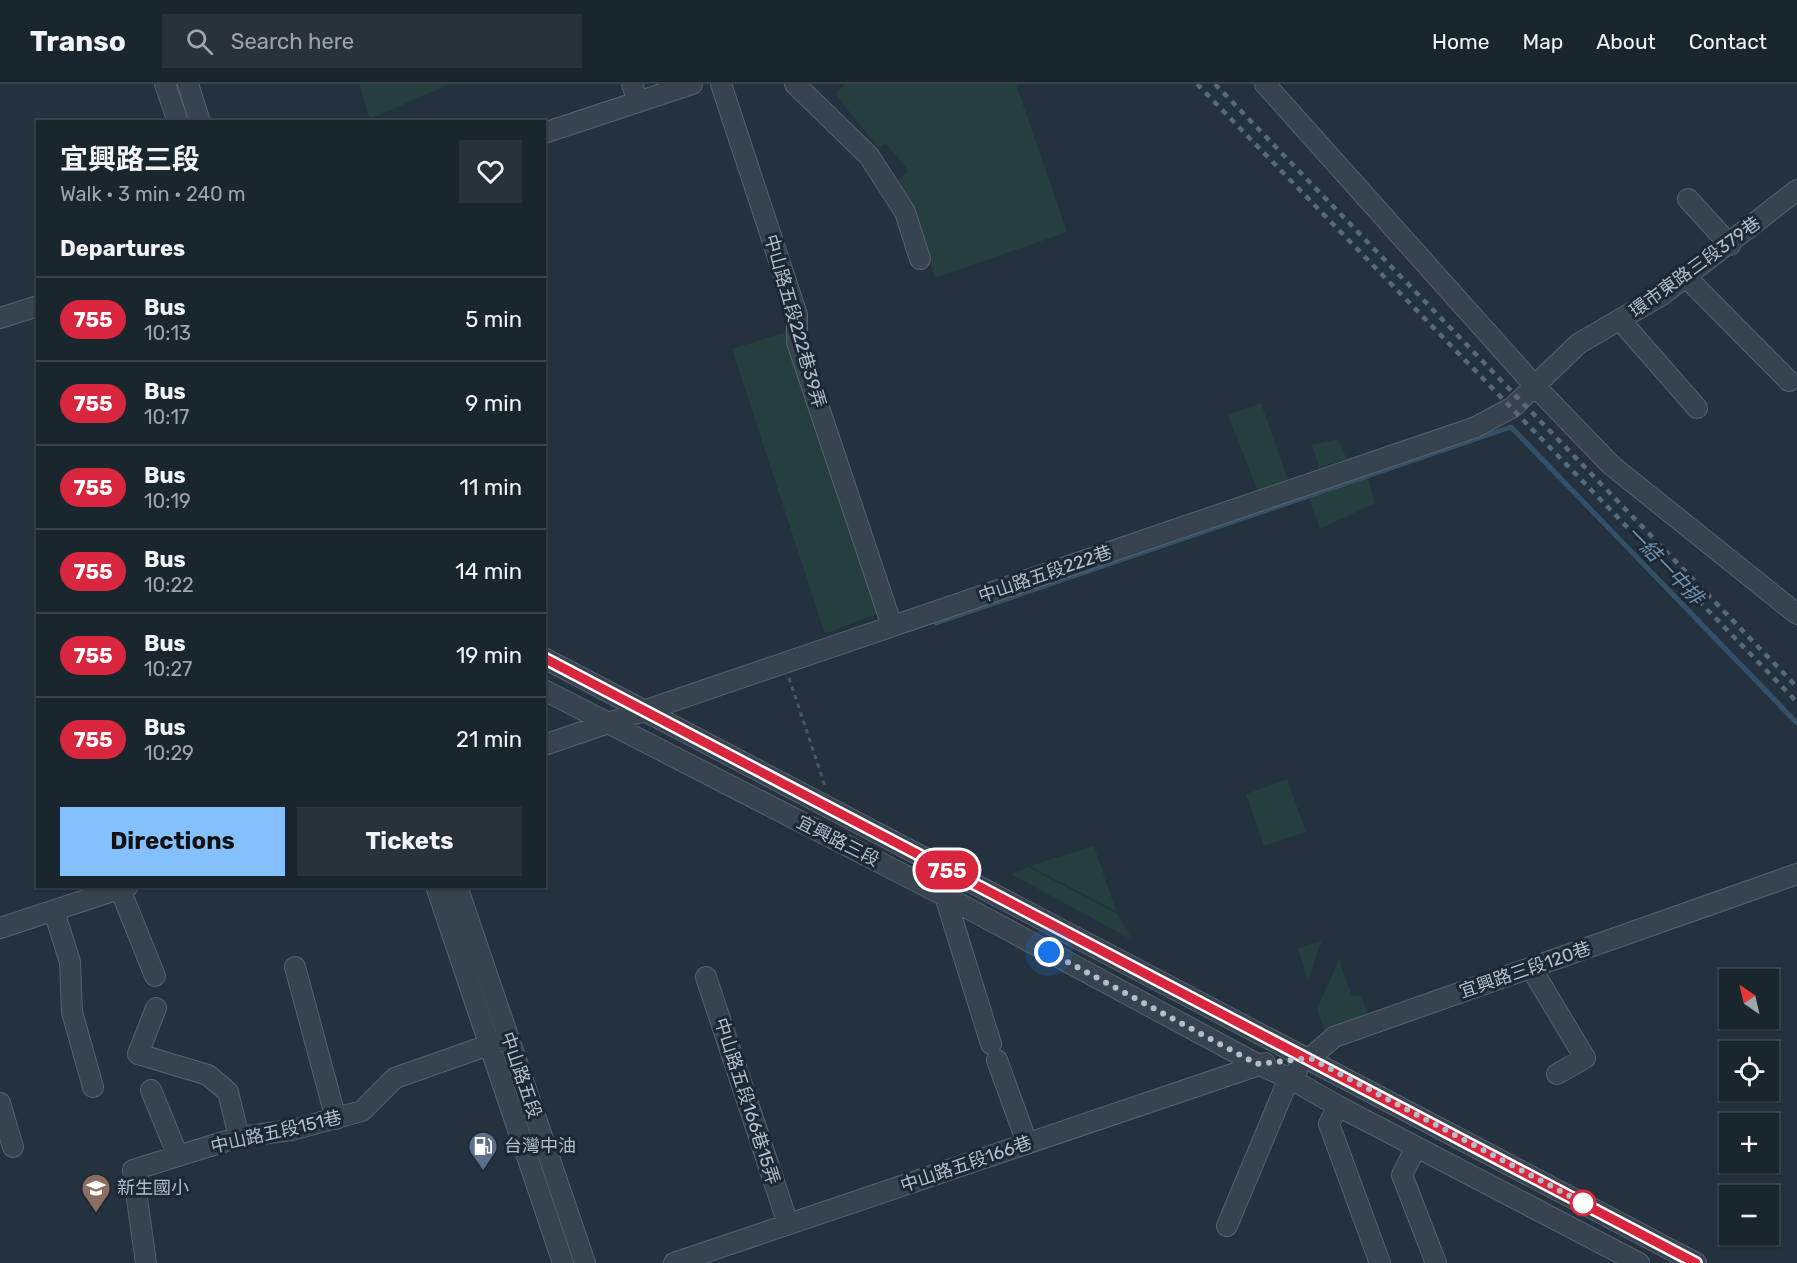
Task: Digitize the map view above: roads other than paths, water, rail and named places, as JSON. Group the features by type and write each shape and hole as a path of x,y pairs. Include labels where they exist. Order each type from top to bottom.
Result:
{"street":[{"path":"165,84 177,120"},
{"path":"188,84 200,120"},
{"path":"546,132 635,93 692,84"},
{"name":"中山路五段222巷39弄","path":"721,84 797,315 797,342 892,626"},
{"path":"795,84 869,156 905,212 920,259"},
{"path":"1265,84 1534,385 1611,465 1797,614"},
{"name":"環市東路三段379巷","path":"1534,385 1578,344 1620,321 1686,277 1730,245 1797,190"},
{"path":"1688,199 1730,245"},
{"path":"1686,277 1789,381"},
{"path":"0,318 36,307"},
{"path":"1620,321 1660,370 1697,408"},
{"name":"中山路五段222巷","path":"546,744 1476,428 1513,407 1534,385"},
{"name":"宜興路三段","path":"546,659 1310,1058 1696,1263"},
{"name":"宜興路三段","path":"546,691 945,896 1257,1064 1289,1078 1338,1106 1639,1263"},
{"name":"宜興路三段120巷","path":"1289,1078 1334,1037 1797,874"},
{"path":"0,928 124,888 155,976"},
{"name":"中山路五段","path":"437,888 563,1263"},
{"name":"中山路五段","path":"458,888 585,1263"},
{"path":"945,896 994,1052 1027,1143"},
{"path":"54,911 70,962 72,1012 93,1087"},
{"path":"295,967 336,1119"},
{"path":"1531,968 1585,1058 1557,1074"},
{"name":"中山路五段166巷15弄","path":"706,977 788,1224"},
{"path":"156,1008 138,1054 208,1075 228,1092 239,1137"},
{"name":"中山路五段151巷","path":"146,1263 133,1170 239,1137 292,1130 362,1111 395,1078 509,1038"},
{"path":"1257,1064 1310,1058"},
{"name":"中山路五段166巷","path":"674,1263 1257,1064"},
{"path":"1227,1226 1289,1078"},
{"path":"151,1090 178,1156"},
{"path":"0,1103 13,1147"},
{"path":"1338,1106 1329,1124 1380,1263"},
{"path":"1416,1147 1402,1175 1436,1263"}],"waterway":[{"name":"一結一中排","path":"936,623 1511,427 1797,723"}],"railway":[{"path":"1197,84 1797,702"},
{"path":"1215,84 1797,687"}],"place":[{"name":"台灣中油","path":"483,1172"},
{"name":"新生國小","path":"96,1214"}]}
